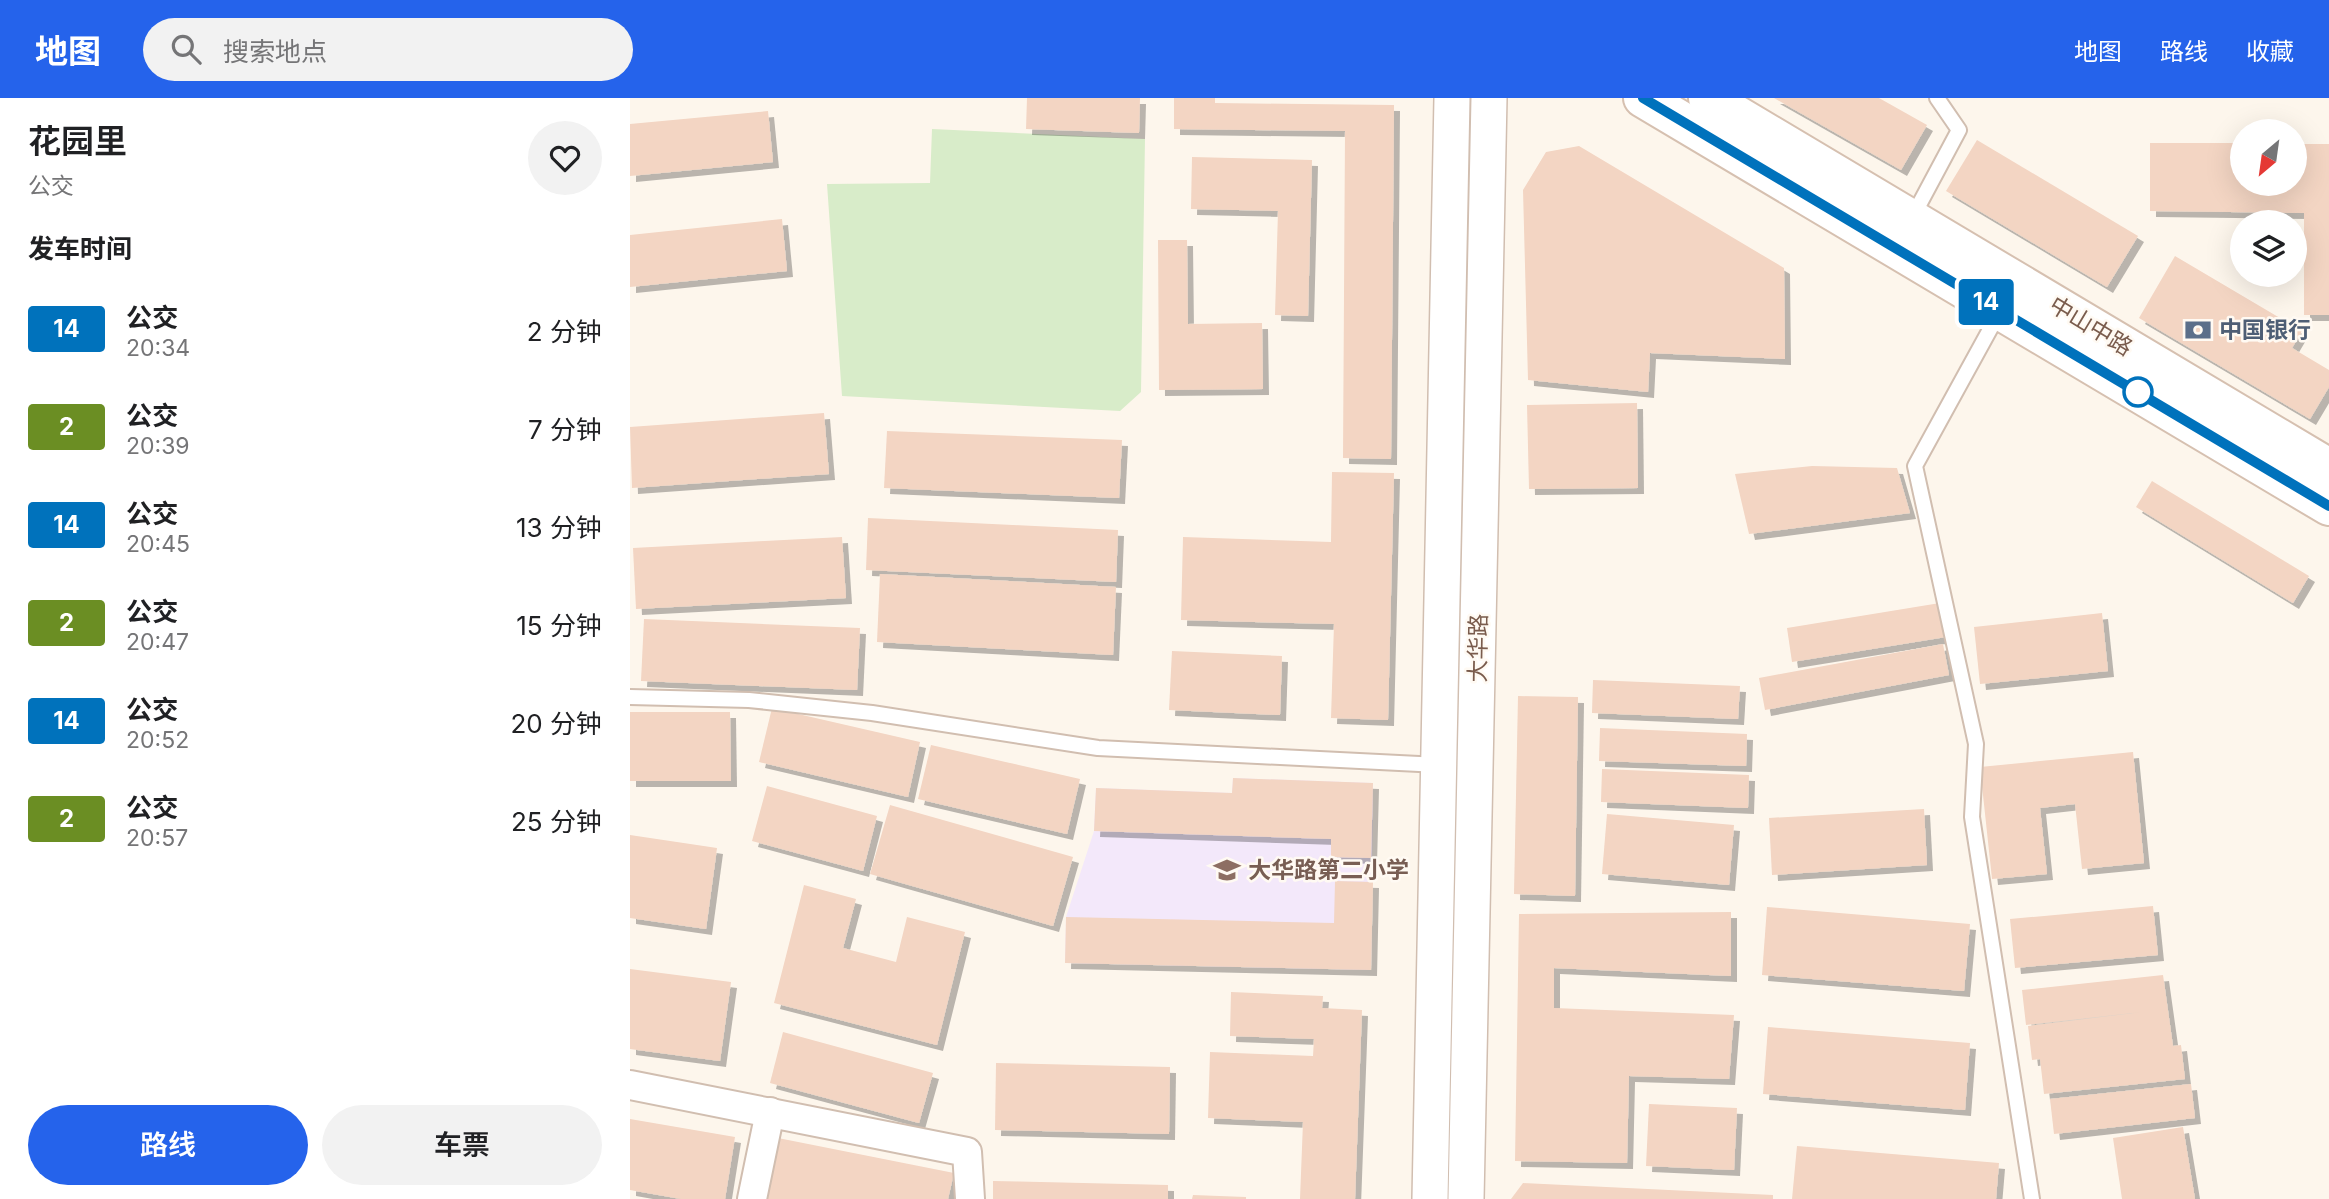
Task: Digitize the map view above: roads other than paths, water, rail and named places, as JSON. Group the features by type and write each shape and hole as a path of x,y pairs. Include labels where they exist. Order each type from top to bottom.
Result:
{"main road":[{"name":"中山中路","path":"1643,98 2329,506"},
{"name":"中山中路","path":"1708,98 2329,468"}],"street":[{"name":"大华路","path":"1430,1199 1452,98"},
{"name":"大华路","path":"1466,1199 1489,98"},
{"path":"630,1085 967,1152 970,1199"},
{"path":"752,1199 770,1112"}],"lane":[{"path":"1911,219 1959,130 1937,98"},
{"path":"2000,311 1915,466 1976,744 1972,817 2032,1199"},
{"path":"630,697 749,700 845,710 1098,748 1439,765"}],"place":[{"name":"中国银行","path":"2198,330"},
{"name":"大华路第二小学","path":"1227,870"}]}
